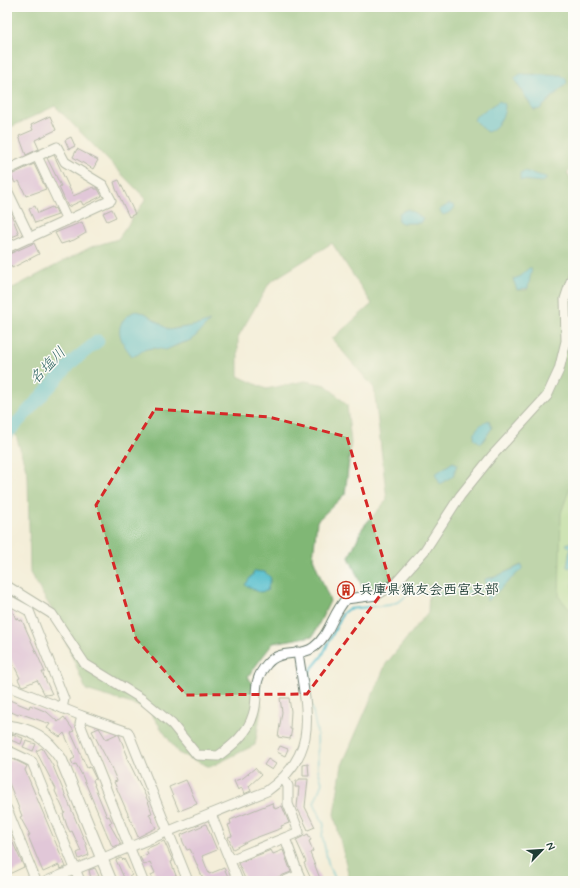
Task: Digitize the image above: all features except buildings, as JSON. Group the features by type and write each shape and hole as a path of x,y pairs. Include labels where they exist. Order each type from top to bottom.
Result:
{"street":[{"path":"7,170 57,147 65,162 103,185 110,200 7,248"},
{"path":"37,156 67,220"},
{"path":"7,190 30,238"},
{"path":"7,586 52,614 85,664 142,699 172,724 197,755 218,756 235,744 253,716 256,701 256,682 267,664 279,654 298,652 312,648 322,641 346,599 377,595 396,584 425,550 460,496 492,456 547,396 559,370 566,341 566,299 573,275"},
{"path":"7,599 29,611 64,699 62,708"},
{"path":"47,881 267,791 284,779 292,769 306,739 307,716 298,652"},
{"path":"7,686 82,716 128,732 188,881"},
{"path":"82,716 80,724 143,881"},
{"path":"7,726 37,734 46,740 58,754 65,766 110,881"},
{"path":"7,750 32,762 80,881"},
{"path":"230,860 299,832 288,804 288,786 284,779"},
{"path":"7,808 36,881"},
{"path":"211,814 238,881"},
{"path":"285,838 300,878 285,881"}],"highlighted area":[{"path":"155,409 269,417 347,437 390,582 307,694 186,695 136,639 96,505"}],"green space":[{"path":"7,7 573,7 573,166 567,173 573,183 573,479 561,513 559,597 573,613 573,881 350,881 334,814 342,765 386,664 428,612 429,585 364,591 349,557 363,527 387,500 374,388 332,339 372,304 332,243 270,282 238,337 238,376 266,389 305,381 326,385 347,405 351,443 345,494 317,521 313,558 330,601 313,636 273,643 248,676 262,705 255,745 210,767 178,753 148,709 86,690 55,615 30,573 28,476 15,432 7,430 7,291 91,247 118,239 146,199 55,106 11,127 7,135","holes":["534,74 567,83 540,109 534,110 515,79","408,209 423,218 420,223 402,223","529,275 527,290 517,290 513,279","145,313 169,330 200,325 209,321 192,340 175,346 146,349","489,420 492,428 481,443 485,422","453,462 457,464 453,476 436,474","521,565 485,586 485,579 495,577","255,571 259,572 267,591 253,590"]},
{"path":"573,413 573,669 549,600"}],"water":[{"path":"520,74 561,75 566,79 567,83 540,109 534,110 514,79"},
{"path":"499,101 505,104 504,112 497,125 491,131 487,132 474,120 476,116"},
{"path":"524,171 546,177 546,180 542,182 520,180 520,173"},
{"path":"449,204 455,207 451,212 443,215 439,210"},
{"path":"408,209 423,218 420,223 402,223 398,221 399,213"},
{"path":"529,268 532,268 528,288 517,290 513,279 519,277"},
{"path":"135,311 145,313 169,330 198,325 210,321 192,340 166,350 149,348 132,356 123,343 120,326 128,316"},
{"path":"489,420 492,428 481,444 474,438 475,432 481,425"},
{"path":"453,462 457,464 453,476 440,484 435,474"},
{"path":"573,534 573,565 570,568 567,567 570,549 566,544 571,542"},
{"path":"522,565 522,569 487,601 485,579 495,577"},
{"path":"255,571 265,572 271,578 267,591 259,592 245,585"}],"waterway":[{"name":"名塩川","path":"7,434 73,361 98,341"},
{"path":"337,881 329,867 322,835 324,825 314,803 322,783 318,769 317,732 310,697 309,672 322,656 343,613 348,609 390,605 400,601 407,595 419,592 432,594 461,594 487,588"}],"place":[{"name":"兵庫県猟友会西宮支部","path":"346,590"}]}
